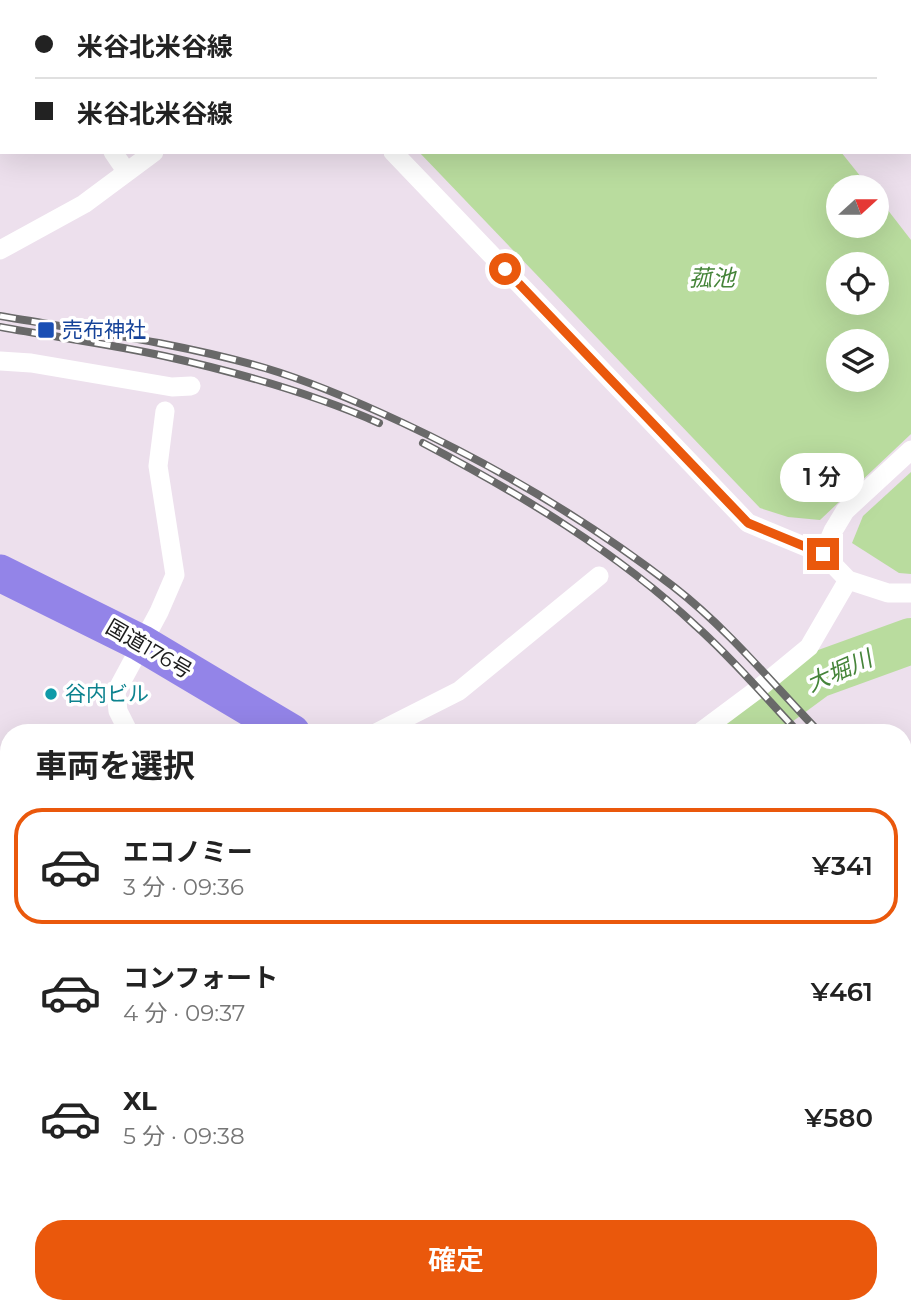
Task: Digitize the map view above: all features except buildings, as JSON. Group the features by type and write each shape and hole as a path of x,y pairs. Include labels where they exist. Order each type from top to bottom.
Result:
{"highway":[{"name":"国道176号","path":"0,573 141,643 277,724"}],"street":[{"path":"114,154 126,171"},
{"path":"0,250 85,204 151,154"},
{"path":"395,154 748,523 823,554 848,580 888,593 911,593"},
{"path":"0,361 31,363 172,387 191,386"},
{"path":"124,724 118,711 116,692 159,612 175,575 158,466 165,411"},
{"path":"823,554 845,511 911,450"},
{"path":"394,724 459,691 599,576"},
{"path":"712,724 810,647 848,580"}],"water":[{"name":"菰池","path":"421,154 843,154 859,175 826,175 826,238 889,238 889,212 911,240 911,434 820,520 788,517 760,508"},
{"path":"911,472 911,574 899,573 852,543 863,516"}],"waterway":[{"name":"大堀川","path":"750,724 817,675 911,641"}],"railway":[{"path":"0,316 167,345 265,368 335,393 439,440 577,518 674,587 732,639 812,724"},
{"path":"0,327 144,352 218,369 300,393 379,423"},
{"path":"423,443 531,504 633,573 710,639 791,724"}],"place":[{"name":"売布神社","path":"46,330"},
{"name":"谷内ビル","path":"51,694"}],"route":[{"path":"505,269 748,523 823,554"}]}
